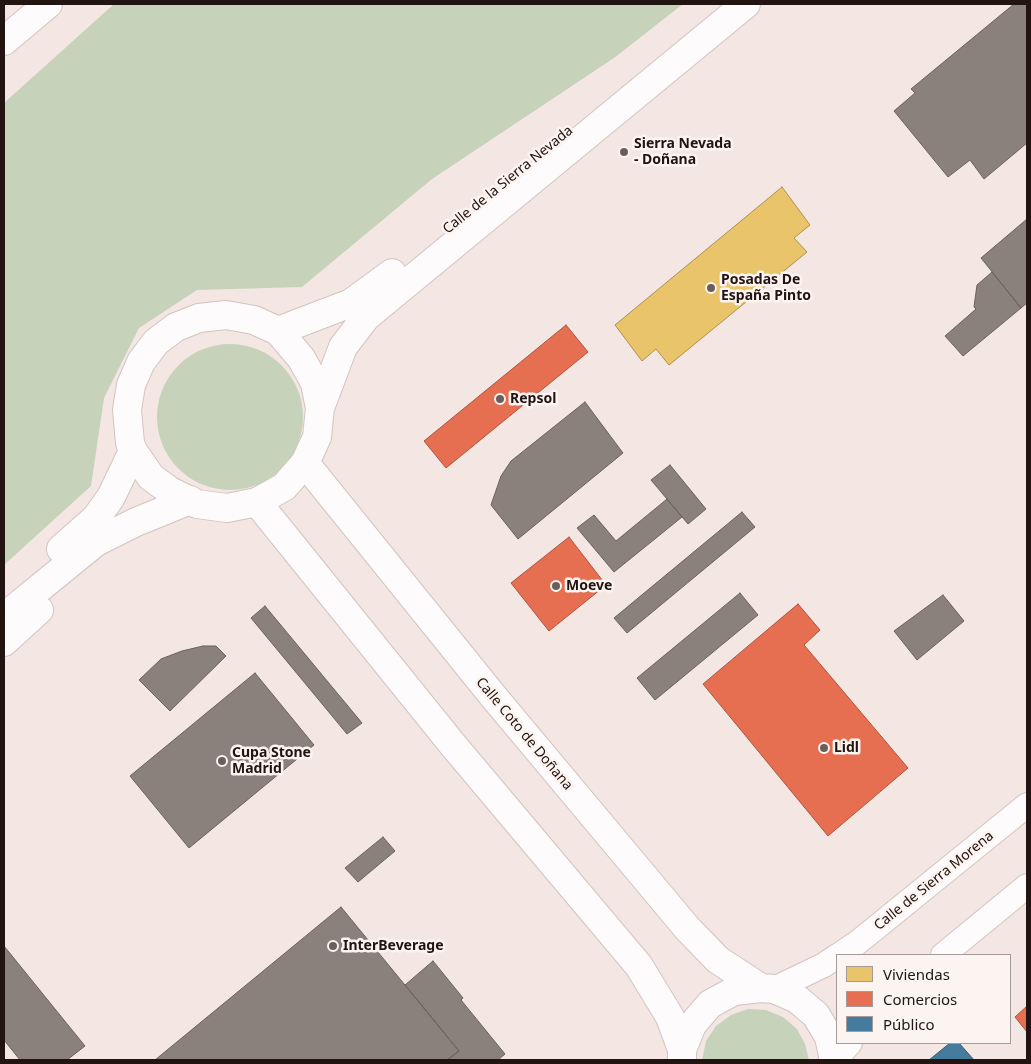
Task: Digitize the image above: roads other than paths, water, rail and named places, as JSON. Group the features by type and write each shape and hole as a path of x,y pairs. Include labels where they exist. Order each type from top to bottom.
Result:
{"main road":[{"path":"4,40 48,4"},
{"name":"Calle de la Sierra Nevada","path":"278,330 351,303 381,282 722,4"},
{"path":"320,408 315,383 302,358 278,330 254,320 226,315 199,318 176,327 156,342 141,362 131,385 127,410 133,451 151,477 170,491 197,504 227,508 257,502 284,486 305,463 317,437 320,408 343,347 366,317 746,4"},
{"path":"4,596 96,518 111,497 133,451"},
{"name":"Calle Coto de Doñana","path":"305,463 493,696 687,928 718,960 767,988 797,999 816,1015 829,1037 835,1060"},
{"path":"4,617 96,542 136,522 190,500"},
{"path":"257,502 454,745 639,966 670,1017 682,1055"},
{"path":"4,642 136,522"},
{"path":"682,1055 692,1025 710,1004 734,992 767,988"}],"street":[{"name":"Calle de Sierra Morena","path":"841,954 1027,805"},
{"path":"944,954 1027,886"},
{"name":"Calle de Sierra Morena","path":"767,988 824,965 836,957"},
{"path":"835,1060 849,1044"}],"place":[{"name":"Sierra Nevada - Doñana","path":"624,152"},
{"name":"Posadas De España Pinto","path":"711,288"},
{"name":"Repsol","path":"500,399"},
{"name":"Moeve","path":"556,586"},
{"name":"Lidl","path":"824,748"},
{"name":"Cupa Stone Madrid","path":"222,761"},
{"name":"InterBeverage","path":"333,946"}]}
